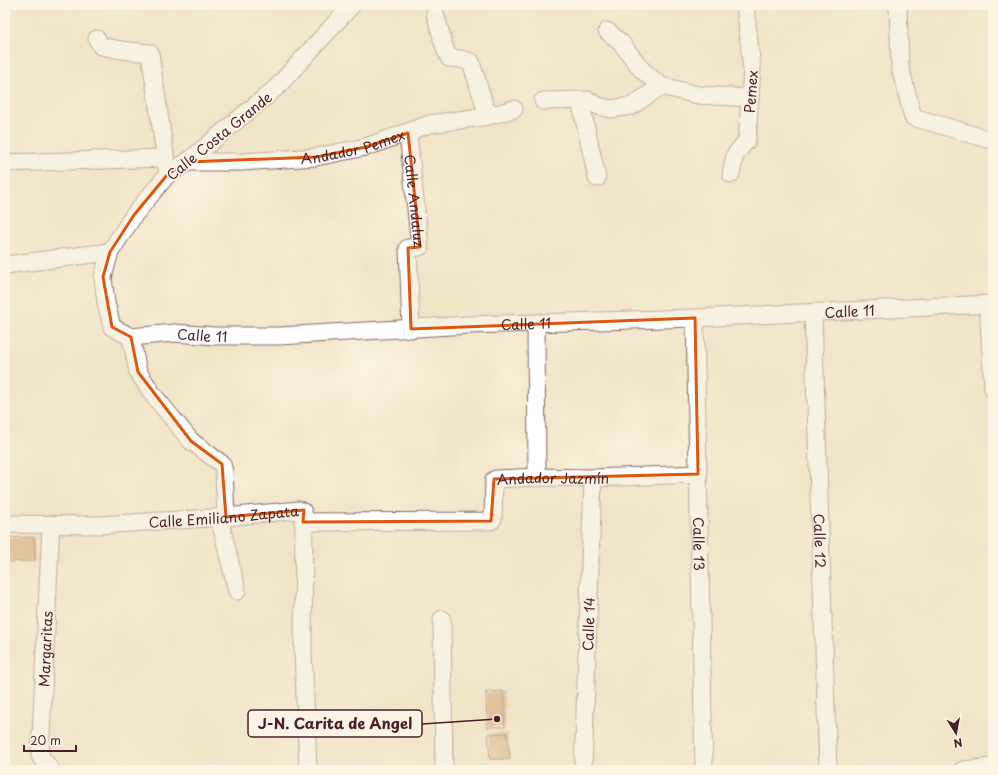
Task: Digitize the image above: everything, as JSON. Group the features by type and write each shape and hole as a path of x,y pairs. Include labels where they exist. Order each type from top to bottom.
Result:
{"street":[{"name":"Calle Costa Grande","path":"131,337 112,327 102,277 110,252 167,166 187,162 276,88 352,5"},
{"name":"Pemex","path":"731,174 735,155 747,140 752,69 745,5"},
{"path":"898,5 900,67 913,117 987,139"},
{"path":"435,13 449,58 471,62 488,116"},
{"path":"607,31 622,44 642,70 661,86 698,95 750,98"},
{"path":"5,163 167,166 150,53 101,46 97,39"},
{"path":"543,101 588,100 598,106 611,109 632,106 661,86"},
{"path":"580,100 597,178"},
{"name":"Andador Pemex","path":"187,162 242,162 316,157 366,147 430,124 488,116 514,109"},
{"name":"Calle Andaluz","path":"408,132 420,247 408,248 411,329"},
{"path":"5,265 110,252"},
{"path":"990,305 993,389"},
{"name":"Calle 11","path":"131,337 174,333 215,336 279,336 468,325 695,318 990,305"},
{"name":"Calle 12","path":"813,313 828,770"},
{"name":"Calle 13","path":"695,318 704,770"},
{"path":"536,323 537,477"},
{"path":"131,337 138,372 154,396 191,441 222,464 224,471 222,517 237,591"},
{"name":"Andador Jazmín","path":"303,522 491,521 494,480 537,477 593,478 698,474"},
{"name":"Calle 14","path":"583,770 593,478"},
{"name":"Calle Emiliano Zapata","path":"5,524 99,525 222,517 299,510 303,512 303,650 308,770"},
{"name":"Margaritas","path":"51,524 40,756 51,770"},
{"path":"442,619 444,770"},
{"path":"963,770 993,767"}],"highlighted area":[{"path":"408,133 420,247 408,248 411,329 695,318 698,474 494,479 491,521 303,522 304,510 226,517 222,464 191,441 138,372 131,337 112,327 103,277 110,252 134,215 168,174 187,162 316,157 366,147"}],"building":[{"path":"34,537 35,561 5,562 5,538"},
{"path":"503,691 505,727 487,727 486,692"},
{"path":"507,733 510,759 490,759 488,734"}],"place":[{"name":"J-N. Carita de Angel","path":"497,719"}]}
